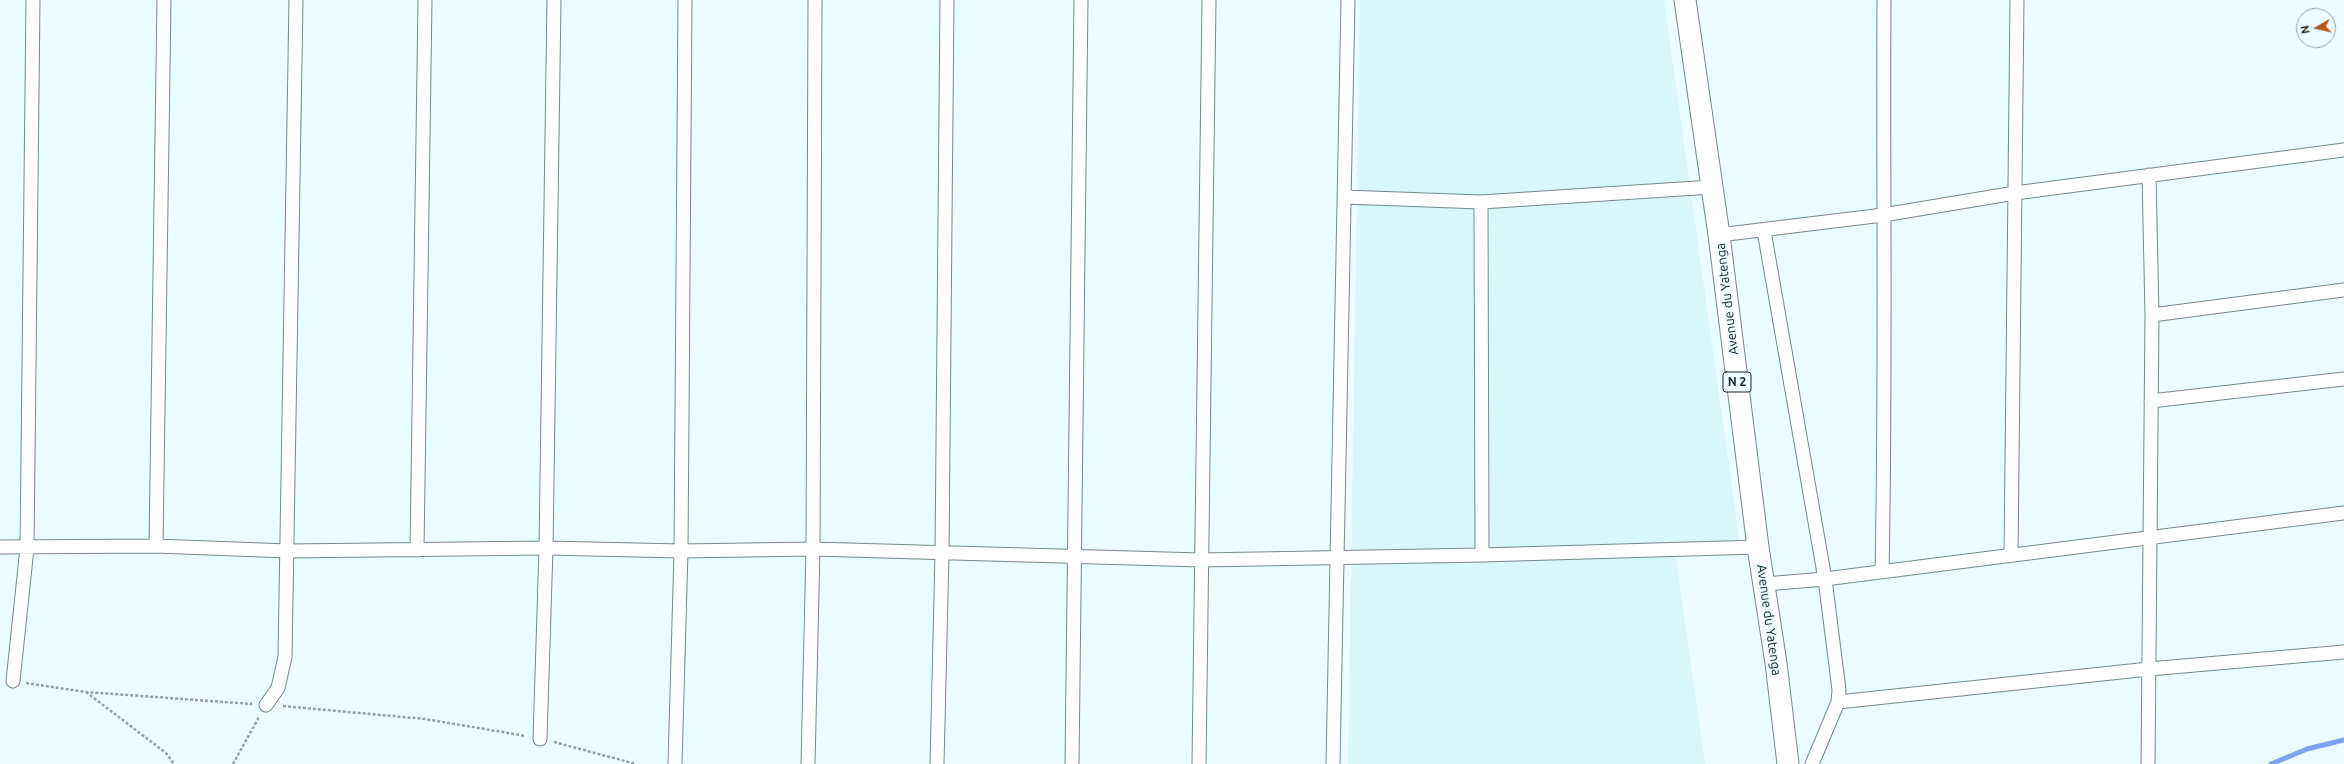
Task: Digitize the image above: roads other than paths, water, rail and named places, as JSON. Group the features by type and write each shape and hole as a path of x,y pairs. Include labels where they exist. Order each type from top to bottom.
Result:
{"main road":[{"name":"Avenue du Yatenga","path":"1685,0 1719,235 1758,547 1765,584 1789,762"}],"street":[{"path":"13,681 27,548 33,0"},
{"path":"156,546 164,0"},
{"path":"266,705 278,688 285,657 288,551 296,0"},
{"path":"417,550 425,0"},
{"path":"540,738 546,548 554,0"},
{"path":"675,764 681,551 685,0"},
{"path":"808,764 813,549 815,0"},
{"path":"937,764 942,554 947,0"},
{"path":"1072,764 1081,0"},
{"path":"1199,764 1209,0"},
{"path":"1332,764 1348,0"},
{"path":"1882,571 1886,402 1883,215 1884,0"},
{"path":"2011,555 2014,193 2018,0"},
{"path":"1719,235 1764,231 1883,215 2014,193 2344,150"},
{"path":"2148,764 2152,316 2149,175"},
{"path":"1344,197 1481,202 1712,187"},
{"path":"1481,202 1482,555"},
{"path":"1764,231 1825,579 1839,690 1838,702 1812,764"},
{"path":"2152,316 2344,290"},
{"path":"2151,401 2344,379"},
{"path":"1765,584 1825,579 2344,513"},
{"path":"0,547 156,546 288,551 546,548 681,551 813,549 942,554 1201,560 1482,555 1758,547"},
{"path":"1838,702 2149,669 2344,652"}],"waterway":[{"path":"2271,764 2307,749 2344,740"}]}
